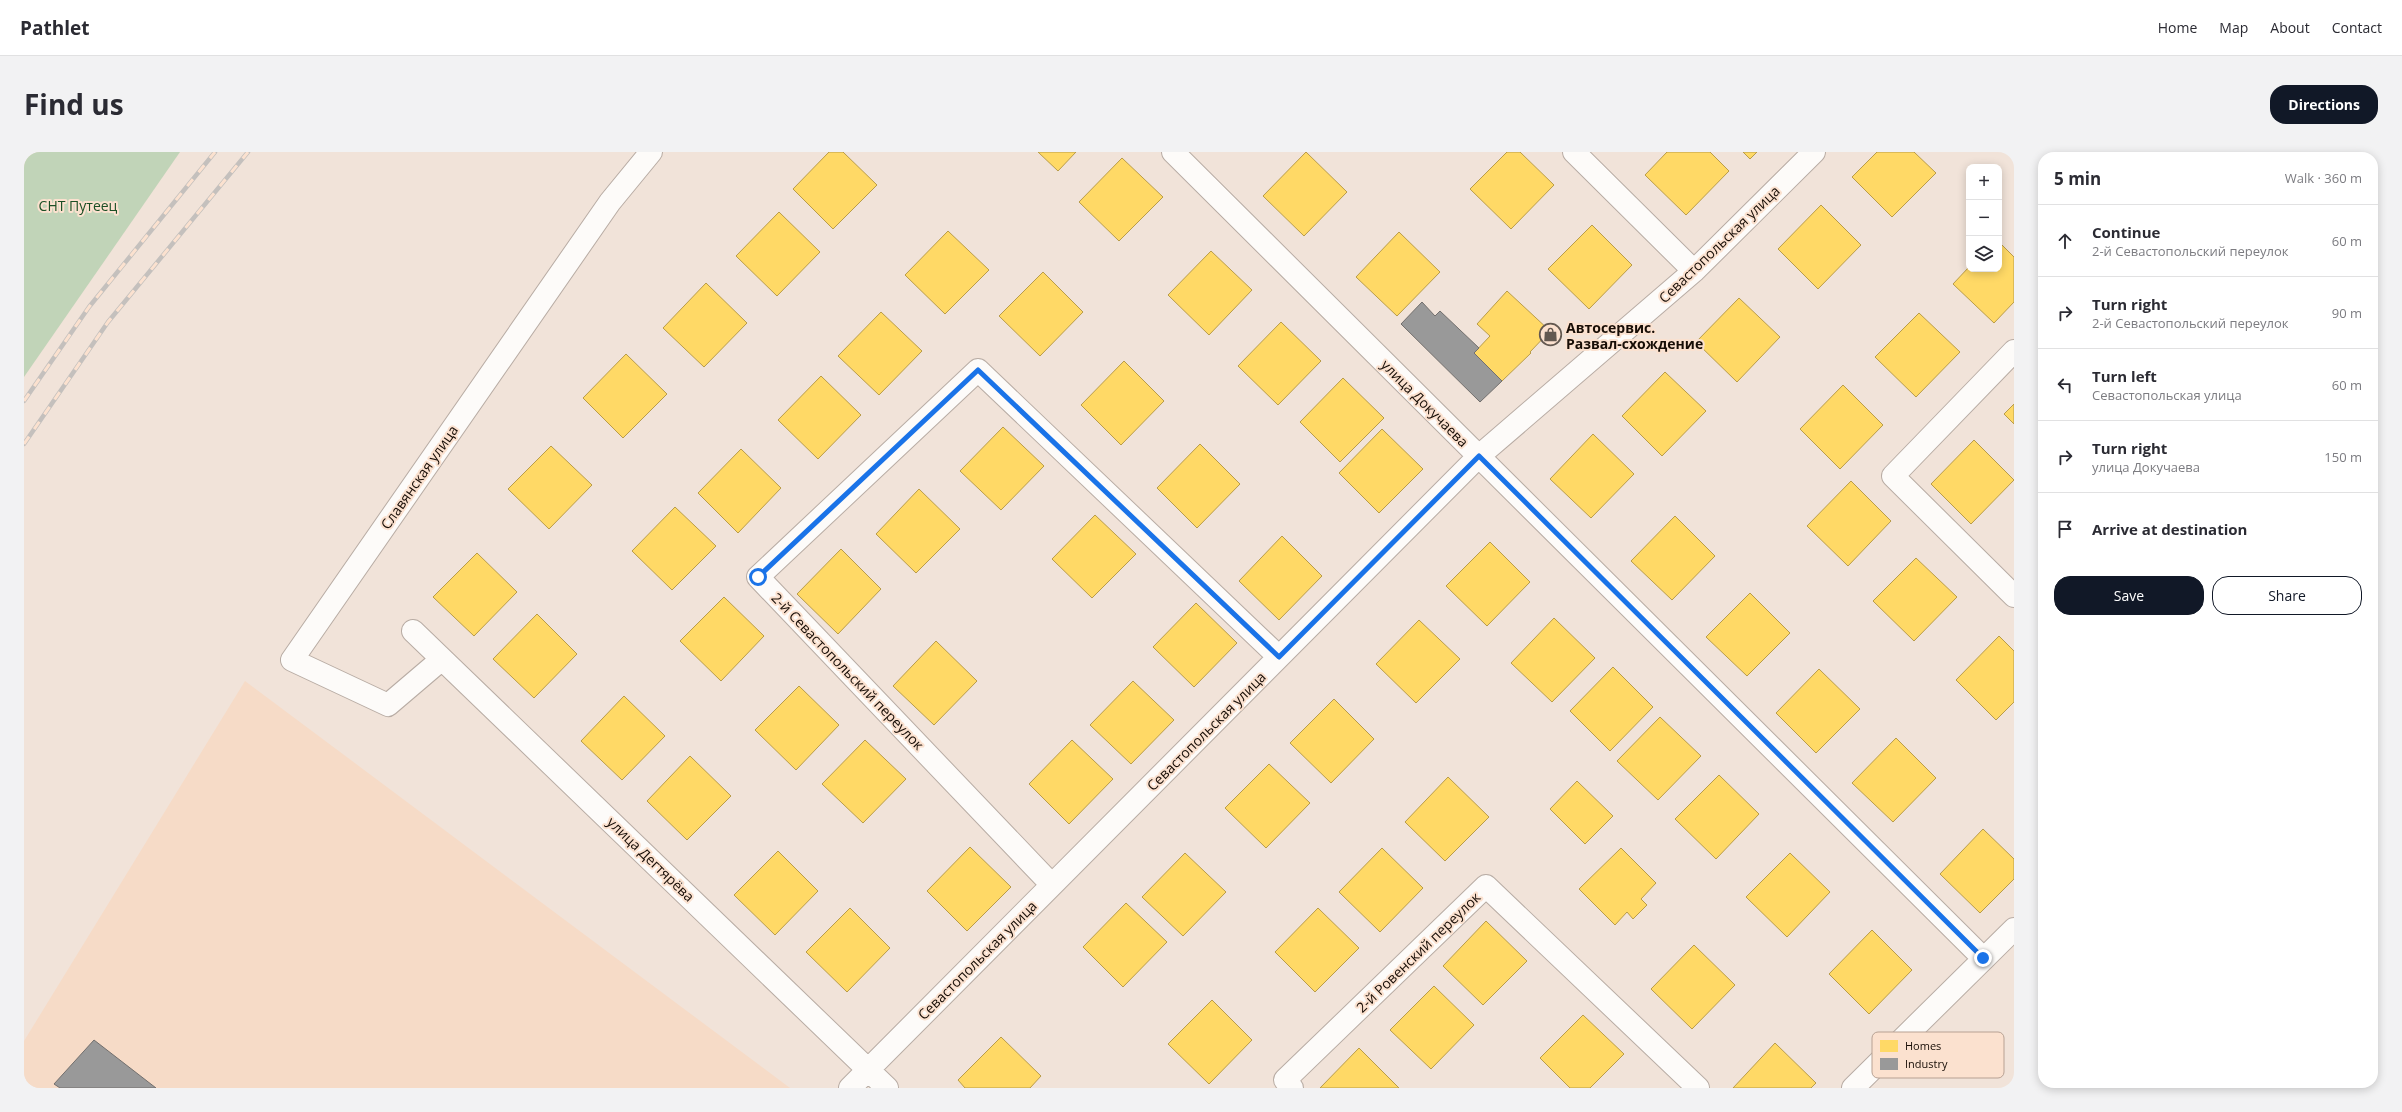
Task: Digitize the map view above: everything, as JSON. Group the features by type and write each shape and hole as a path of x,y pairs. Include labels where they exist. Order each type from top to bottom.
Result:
{"street":[{"name":"Славянская улица","path":"442,659 388,705 292,660 610,202 651,152"},
{"name":"улица Докучаева","path":"1173,152 1983,958"},
{"path":"1574,152 1694,271"},
{"name":"Севастопольская улица","path":"850,1088 1479,456 1694,271 1814,152"},
{"path":"2014,351 1893,476 2014,596"},
{"name":"2-й Севастопольский переулок","path":"1052,885 758,577 978,370 1279,657"},
{"name":"улица Дегтярёва","path":"413,631 887,1088"},
{"name":"2-й Ровенский переулок","path":"1292,1088 1285,1080 1486,886 1698,1088"},
{"path":"1909,1032 2014,929"},
{"path":"1853,1088 1872,1069"}],"shaded area":[{"path":"245,681 790,1088 24,1088 24,1041"}],"green space":[{"name":"СНТ Путеец","path":"24,152 180,152 24,377"}],"building: Homes":[{"path":"829,152 843,152 877,185 833,229 793,189"},
{"path":"1038,152 1076,152 1058,171"},
{"path":"1306,152 1347,192 1304,236 1263,196"},
{"path":"1507,152 1520,152 1554,185 1511,229 1470,189"},
{"path":"1667,152 1710,152 1729,171 1686,215 1645,175"},
{"path":"1743,152 1757,152 1750,159"},
{"path":"1877,152 1914,152 1936,173 1892,217 1852,177"},
{"path":"1122,158 1163,197 1119,241 1079,202"},
{"path":"1821,205 1861,245 1818,289 1778,249"},
{"path":"779,212 820,252 777,296 736,256"},
{"path":"1592,225 1632,265 1589,309 1548,269"},
{"path":"948,231 989,270 945,314 905,275"},
{"path":"1399,232 1440,272 1397,316 1356,277"},
{"path":"2002,245 2014,257 2014,302 1994,323 1953,284 1966,270 1966,272 2002,272"},
{"path":"1211,251 1252,290 1209,335 1168,295"},
{"path":"1043,272 1083,312 1040,356 999,316"},
{"path":"706,283 747,323 704,367 663,328"},
{"path":"1507,291 1550,331 1530,352 1531,353 1502,381 1474,353 1490,336 1477,324"},
{"path":"1739,298 1780,337 1737,382 1696,342"},
{"path":"881,312 922,351 879,395 838,356"},
{"path":"1919,313 1960,352 1916,397 1875,357"},
{"path":"1281,322 1321,361 1278,405 1238,366"},
{"path":"626,354 667,394 623,438 583,398"},
{"path":"1124,361 1164,401 1121,445 1081,405"},
{"path":"1665,372 1706,411 1662,456 1622,416"},
{"path":"821,376 861,415 818,459 778,420"},
{"path":"1343,378 1384,418 1340,462 1300,422"},
{"path":"1843,385 1883,425 1840,469 1800,429"},
{"path":"2014,404 2014,424 2004,414"},
{"path":"1003,427 1044,466 1001,510 960,471"},
{"path":"1382,429 1423,469 1379,513 1339,473"},
{"path":"1593,434 1634,474 1591,518 1550,479"},
{"path":"1974,440 2014,480 1971,524 1931,484"},
{"path":"1200,444 1240,484 1197,528 1157,488"},
{"path":"551,446 592,485 549,529 508,489"},
{"path":"741,449 781,488 738,533 698,493"},
{"path":"1851,481 1891,521 1848,566 1807,526"},
{"path":"919,489 960,529 916,573 876,534"},
{"path":"675,507 716,546 672,590 632,551"},
{"path":"1095,515 1136,554 1092,598 1052,559"},
{"path":"1675,516 1715,556 1672,600 1631,561"},
{"path":"1282,536 1322,576 1279,620 1239,581"},
{"path":"1490,542 1530,582 1487,626 1446,586"},
{"path":"841,549 881,589 838,634 797,594"},
{"path":"477,553 517,592 474,636 433,597"},
{"path":"1916,558 1957,597 1914,641 1873,601"},
{"path":"1750,593 1790,633 1747,676 1706,637"},
{"path":"724,597 764,636 721,681 680,641"},
{"path":"1196,603 1237,643 1194,687 1153,647"},
{"path":"537,614 577,654 534,698 493,659"},
{"path":"1554,618 1595,658 1552,702 1511,663"},
{"path":"1419,620 1460,659 1416,703 1376,664"},
{"path":"1999,636 2014,651 2014,702 1996,720 1956,680"},
{"path":"936,641 977,681 934,725 893,686"},
{"path":"1613,667 1653,707 1610,751 1570,711"},
{"path":"1819,669 1860,709 1816,753 1776,713"},
{"path":"1133,681 1174,720 1131,764 1090,725"},
{"path":"799,686 839,725 796,770 755,730"},
{"path":"624,696 665,736 622,780 581,741"},
{"path":"1334,699 1374,739 1331,783 1290,743"},
{"path":"1660,717 1701,756 1658,800 1617,761"},
{"path":"1896,738 1936,778 1893,822 1852,783"},
{"path":"865,740 906,779 863,823 822,784"},
{"path":"1072,740 1113,779 1069,824 1029,784"},
{"path":"690,756 731,796 687,840 647,801"},
{"path":"1269,764 1310,803 1266,848 1225,808"},
{"path":"1719,775 1759,814 1716,859 1675,819"},
{"path":"1448,777 1489,817 1445,861 1405,822"},
{"path":"1577,781 1613,816 1585,844 1550,809"},
{"path":"1983,829 2014,859 2014,879 1980,913 1940,874"},
{"path":"970,847 1011,887 967,931 927,891"},
{"path":"1382,848 1423,888 1380,932 1339,892"},
{"path":"1621,848 1656,883 1641,899 1647,905 1633,919 1627,912 1615,925 1579,889"},
{"path":"778,851 818,891 775,935 734,895"},
{"path":"1185,853 1226,892 1183,936 1142,897"},
{"path":"1790,853 1830,892 1787,937 1746,897"},
{"path":"1126,903 1167,942 1123,987 1083,947"},
{"path":"850,908 890,948 847,992 806,952"},
{"path":"1318,908 1359,948 1315,992 1275,952"},
{"path":"1486,921 1527,961 1483,1005 1443,966"},
{"path":"1872,930 1912,970 1869,1014 1829,974"},
{"path":"1694,945 1735,985 1692,1029 1651,989"},
{"path":"1434,986 1474,1025 1431,1069 1390,1030"},
{"path":"1212,1000 1252,1040 1209,1084 1168,1044"},
{"path":"1583,1015 1624,1054 1590,1088 1570,1088 1540,1058"},
{"path":"1001,1037 1041,1076 1030,1088 965,1088 958,1080"},
{"path":"1775,1043 1816,1083 1811,1088 1733,1088"},
{"path":"1359,1048 1399,1088 1320,1088"}],"building: Industry":[{"path":"1422,302 1435,316 1440,311 1479,348 1474,353 1502,381 1480,402 1401,324"},
{"path":"94,1040 156,1088 60,1088 54,1084"}],"railway":[{"path":"24,401 89,307 215,152"},
{"path":"24,444 108,322 248,152"}],"place":[{"name":"Автосервис. Развал-схождение","path":"1550,335"}],"route":[{"path":"758,577 978,370 1279,657 1479,456 1983,958"}]}
